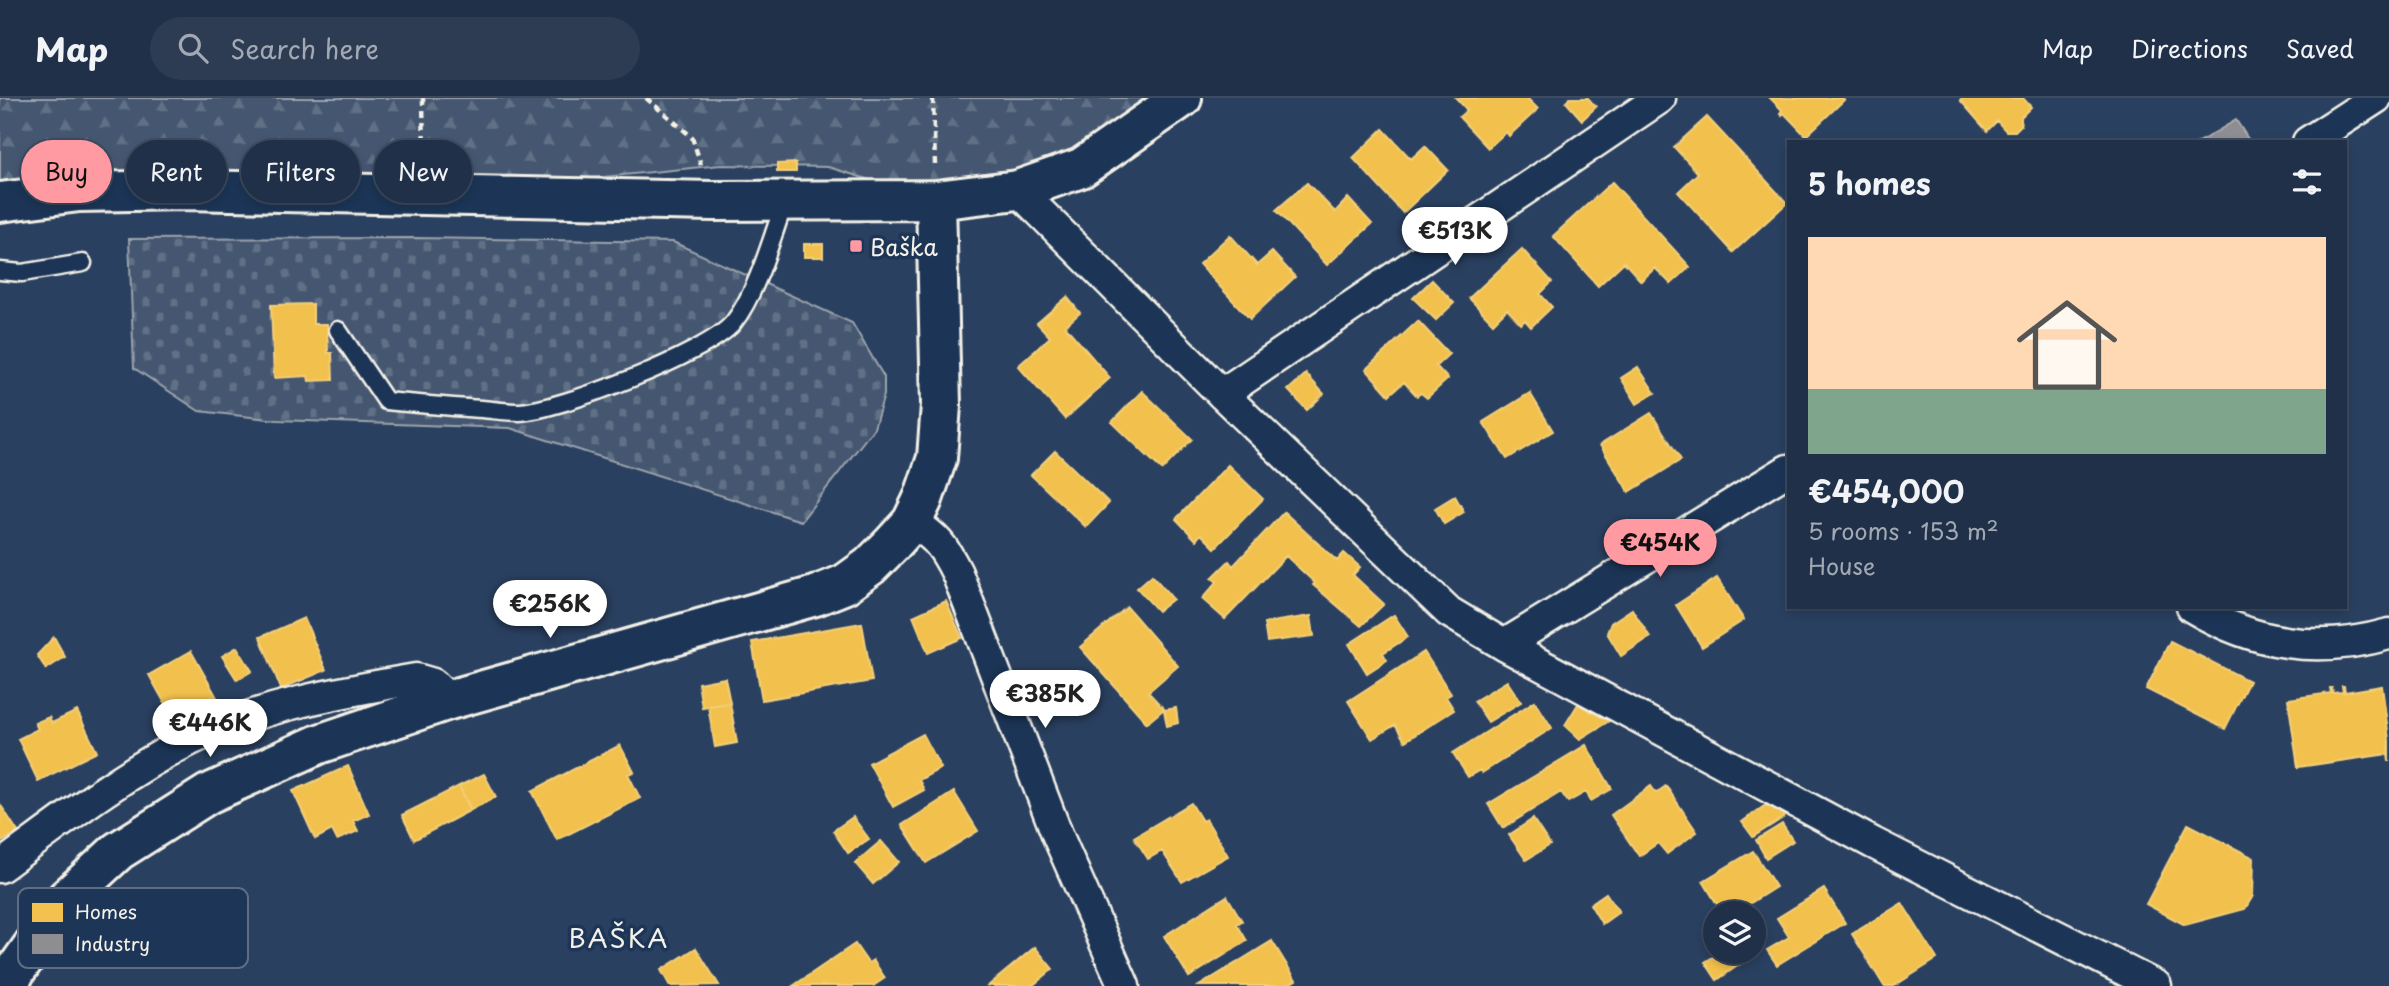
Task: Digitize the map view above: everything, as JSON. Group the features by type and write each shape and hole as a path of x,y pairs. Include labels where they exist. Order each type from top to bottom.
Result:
{"street":[{"path":"472,196 713,201 936,200 1018,190 1081,168 1182,98"},
{"path":"1222,394 1660,98"},
{"path":"2311,140 2376,98"},
{"path":"0,202 79,192 186,190 374,194"},
{"path":"1018,190 1222,394 1449,612 1504,645 1873,843 2156,986"},
{"path":"78,888 118,851 208,794 319,744 449,700 816,596 845,584 870,566 912,522 937,458 941,405 936,200"},
{"path":"1504,645 1787,471"},
{"path":"912,522 931,533 945,548 957,573 1057,835 1124,986"},
{"path":"2195,609 2211,619 2259,637 2293,644 2327,645 2369,640 2389,634"},
{"path":"0,867 144,765 192,739 248,716 311,699 416,680 433,684 449,700"},
{"path":"8,986 18,967"}],"lane":[{"path":"338,330 386,401 520,412 560,405 675,360 719,336 742,308 756,279 785,201"},
{"path":"0,271 22,273 83,263"}],"path":[{"path":"423,98 424,140"},
{"path":"646,98 692,137 713,201"},
{"path":"933,98 936,200"}],"green space":[{"path":"0,98 1174,98 1081,168 936,200 828,167 721,165 472,190 472,140 374,140 374,196 360,196 360,140 241,140 241,198 227,198 227,140 126,140 126,200 112,200 112,140 21,140 21,202 0,202"},
{"path":"416,238 673,242 852,323 884,377 884,395 874,428 801,521 510,428 277,420 199,411 134,368 129,239"}],"building: Homes":[{"path":"1456,98 1527,98 1538,109 1509,136 1506,132 1488,148 1459,117 1467,110"},
{"path":"1570,98 1588,98 1596,107 1582,120 1566,102"},
{"path":"1770,98 1844,100 1806,136 1784,113 1780,113 1782,110"},
{"path":"2023,98 2031,107 2021,117 2021,125 2015,131 2006,131 1997,121 1987,131 1960,100"},
{"path":"1707,117 1787,203 1733,252 1678,192 1698,173 1674,147"},
{"path":"1383,129 1411,159 1425,146 1448,170 1403,213 1353,158"},
{"path":"796,163 796,172 777,172 777,164"},
{"path":"1612,182 1690,267 1671,284 1655,268 1641,281 1624,262 1598,286 1553,236"},
{"path":"1307,183 1335,212 1348,198 1372,224 1327,265 1276,210"},
{"path":"1230,235 1257,265 1272,252 1295,277 1250,319 1199,264"},
{"path":"804,244 823,244 823,257 804,257"},
{"path":"1522,249 1552,282 1540,294 1552,307 1531,327 1525,320 1521,324 1507,309 1493,323 1469,298"},
{"path":"1432,280 1454,303 1436,320 1413,298"},
{"path":"1067,297 1080,313 1065,326 1110,378 1065,419 1018,366 1050,337 1037,323"},
{"path":"313,304 313,324 327,324 333,380 309,381 308,376 274,378 271,305"},
{"path":"1418,321 1449,354 1436,366 1448,379 1427,398 1421,393 1417,396 1404,382 1389,395 1366,369"},
{"path":"1638,367 1655,393 1637,404 1621,378"},
{"path":"1306,374 1324,394 1307,410 1288,390"},
{"path":"1142,391 1192,439 1162,470 1112,422"},
{"path":"1530,393 1553,431 1507,459 1483,422"},
{"path":"1651,413 1681,460 1629,492 1600,445"},
{"path":"1055,451 1109,503 1086,527 1031,475"},
{"path":"1228,465 1263,499 1215,548 1201,534 1196,540 1176,519"},
{"path":"1455,496 1464,512 1444,524 1435,508"},
{"path":"1284,512 1337,561 1344,553 1360,567 1353,575 1384,604 1361,626 1313,585 1315,583 1286,556 1225,619 1202,599 1217,582 1212,578 1229,561 1233,566"},
{"path":"1152,575 1173,599 1158,611 1137,588"},
{"path":"1717,578 1744,620 1702,647 1676,605"},
{"path":"946,601 962,638 928,653 913,616"},
{"path":"1127,607 1178,666 1148,692 1164,709 1147,723 1080,647"},
{"path":"1632,609 1650,637 1621,656 1607,633 1611,623"},
{"path":"1394,615 1408,637 1383,653 1387,660 1367,673 1349,644"},
{"path":"1311,616 1314,636 1267,642 1264,623"},
{"path":"304,618 326,670 281,689 260,637"},
{"path":"862,623 872,681 762,700 752,642"},
{"path":"54,637 65,657 46,669 37,655"},
{"path":"2170,641 2249,681 2225,729 2146,689"},
{"path":"237,647 252,671 237,680 222,656"},
{"path":"191,651 219,701 217,703 213,696 193,707 198,714 177,725 149,675"},
{"path":"1424,652 1451,694 1446,697 1454,710 1405,741 1395,725 1372,739 1348,701"},
{"path":"725,678 730,703 702,707 698,683"},
{"path":"1507,681 1521,702 1488,722 1474,701"},
{"path":"2342,686 2345,692 2382,686 2389,762 2388,754 2298,767 2288,699 2331,693 2330,688 2333,693 2343,692"},
{"path":"1535,701 1552,728 1482,773 1480,770 1468,777 1453,753"},
{"path":"730,703 737,743 715,747 708,706"},
{"path":"1578,704 1609,721 1580,739 1565,725"},
{"path":"1176,708 1178,723 1167,726 1164,710"},
{"path":"77,711 97,752 38,781 18,739 38,729 35,723 49,717 52,723"},
{"path":"923,734 941,768 919,780 924,790 893,807 869,763"},
{"path":"620,745 634,772 628,774 640,798 557,840 532,791"},
{"path":"1586,745 1612,789 1591,801 1586,792 1568,802 1561,792 1503,828 1488,804"},
{"path":"348,766 369,814 353,821 358,831 337,840 332,830 315,839 293,791"},
{"path":"484,774 496,797 471,810 459,786"},
{"path":"459,786 471,810 414,840 402,815"},
{"path":"1651,786 1656,793 1666,786 1697,832 1667,854 1658,843 1639,856 1611,815"},
{"path":"954,792 978,831 926,863 902,825"},
{"path":"1191,803 1202,821 1206,819 1228,856 1182,882 1162,851 1148,859 1134,837"},
{"path":"0,804 18,832 0,843"},
{"path":"1767,804 1786,816 1753,837 1742,822"},
{"path":"853,817 869,839 848,853 833,831"},
{"path":"1533,819 1550,845 1526,860 1509,835"},
{"path":"1782,824 1793,841 1766,858 1756,840"},
{"path":"2188,824 2254,858 2253,896 2245,909 2185,925 2146,904"},
{"path":"881,841 899,862 873,884 855,863"},
{"path":"1753,851 1776,887 1754,901 1715,901 1703,881"},
{"path":"1824,889 1845,923 1777,965 1767,950 1789,937 1777,918"},
{"path":"1606,893 1619,912 1602,924 1590,904"},
{"path":"1227,896 1242,921 1237,924 1247,941 1189,977 1164,936"},
{"path":"1902,903 1937,959 1894,986 1884,986 1852,934"},
{"path":"1272,941 1296,980 1286,986 1199,986"},
{"path":"855,944 868,963 873,960 885,978 873,986 793,986"},
{"path":"1035,947 1053,969 1032,986 988,986"},
{"path":"696,948 719,985 670,986 661,970"},
{"path":"1706,964 1740,964 1717,980"}],"building: Industry":[{"path":"2236,120 2249,140 2202,140"}],"place":[{"name":"Baška","path":"856,246"}],"district":[{"name":"BAŠKA","path":"619,937"}]}
